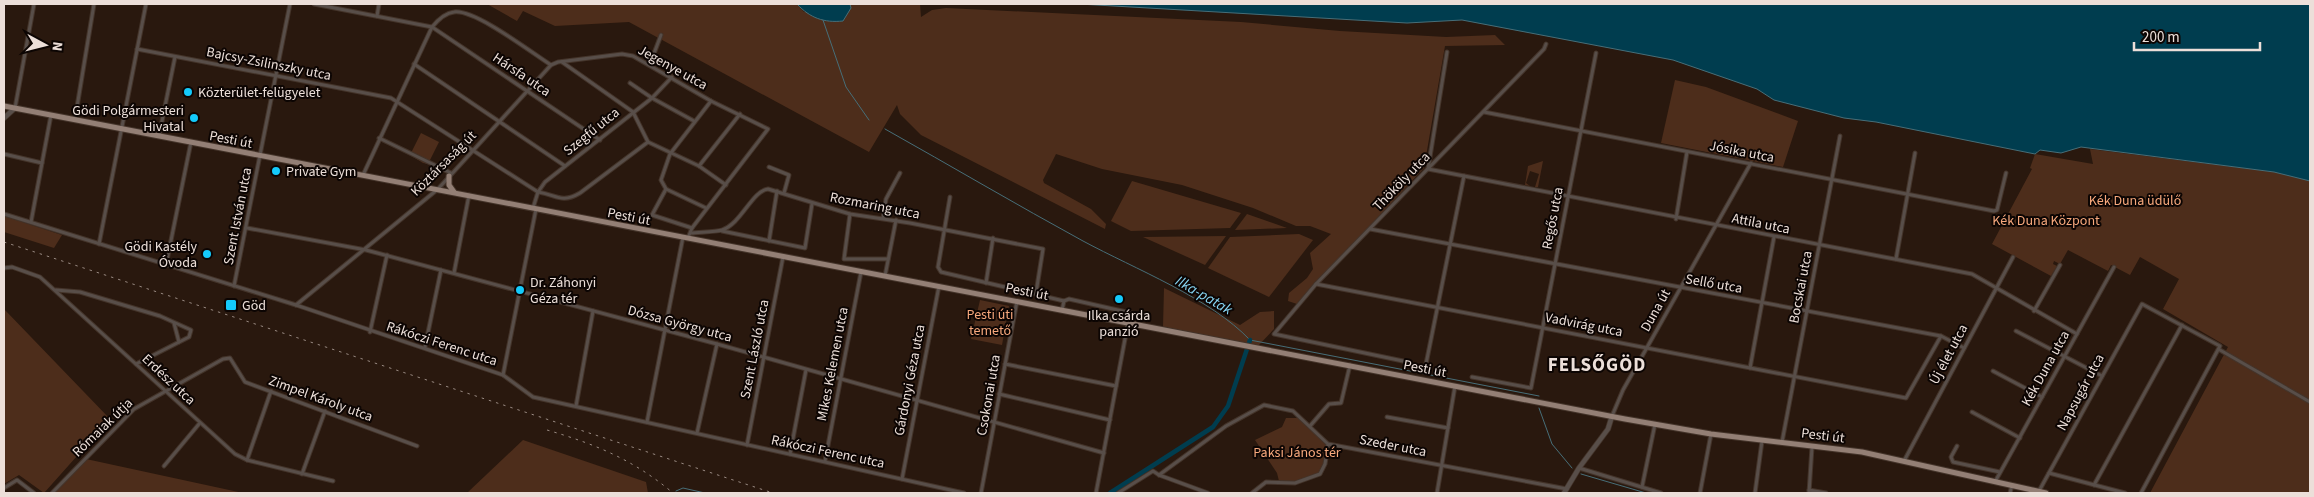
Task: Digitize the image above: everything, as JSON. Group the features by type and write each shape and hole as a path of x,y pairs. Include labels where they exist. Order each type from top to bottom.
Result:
{"main road":[{"name":"Pesti út","path":"4,106 687,236 783,257 1252,348 1711,434 1813,445 1904,461 1996,480 2046,493"},
{"path":"450,175 449,185 454,192"}],"street":[{"path":"4,118 15,108 34,4"},
{"path":"74,120 94,4"},
{"path":"99,244 146,4"},
{"name":"Szent István utca","path":"234,286 290,4"},
{"path":"314,4 432,28"},
{"path":"377,16 379,4"},
{"path":"363,175 432,28 449,13 467,14 488,24 551,65"},
{"name":"Hársfa utca","path":"432,28 600,140"},
{"path":"650,64 661,35"},
{"name":"Thököly utca","path":"1403,361 1274,334 1316,284 1484,112 1544,49 1546,44"},
{"name":"Bajcsy-Zsilinszky utca","path":"137,49 397,101"},
{"path":"1428,169 1447,52"},
{"name":"Regős utca","path":"1472,377 1530,388 1596,53"},
{"name":"Jegenye utca","path":"551,65 562,61 622,54 633,56 650,64 711,101 768,129 726,185"},
{"path":"159,136 175,57"},
{"path":"562,61 633,112 648,142 699,166 726,185 706,208 687,236 665,331 647,422"},
{"path":"414,64 500,120 565,166"},
{"name":"Köztársaság út","path":"296,305 438,189 551,65"},
{"name":"Szegfű utca","path":"503,375 538,192 545,182 652,98 672,77"},
{"path":"630,82 652,98 694,122"},
{"path":"397,101 538,192 559,199 570,199 648,142"},
{"path":"706,208 666,189 661,180 670,154 711,101"},
{"name":"Jósika utca","path":"1484,112 1996,210 2006,173"},
{"path":"699,166 740,114"},
{"path":"31,222 51,115"},
{"name":"Bocskai utca","path":"1782,442 1840,136"},
{"path":"379,138 450,175"},
{"path":"166,265 191,142"},
{"path":"1676,219 1687,152"},
{"path":"1896,260 1915,153"},
{"path":"4,154 42,163"},
{"name":"Duna út","path":"1566,491 1577,471 1608,429 1614,408 1751,163"},
{"path":"769,167 789,176 784,193"},
{"name":"Attila utca","path":"1428,169 1676,219 1972,274 2077,334"},
{"path":"883,218 886,200 900,173"},
{"path":"1426,364 1464,176"},
{"path":"666,189 652,216 692,228"},
{"path":"722,231 738,219 761,191 768,189 776,191 769,241"},
{"name":"Rozmaring utca","path":"776,191 812,204 850,214 896,220 1043,249 1036,293"},
{"path":"454,273 469,195"},
{"path":"944,229 950,197"},
{"path":"687,236 722,231 805,248 812,204"},
{"name":"Rákóczi Ferenc utca","path":"4,214 296,305 370,332 425,348 503,375 533,397 964,493"},
{"path":"850,214 844,259 888,259"},
{"path":"885,276 896,220"},
{"name":"Dózsa György utca","path":"247,228 364,249 387,255 717,344 1104,453"},
{"name":"Pesti út","path":"944,229 939,270 962,278 1036,293 1064,301 1069,299 1144,316"},
{"name":"Sellő utca","path":"1370,229 1941,336 1964,348"},
{"path":"1750,368 1774,237"},
{"path":"986,283 993,238"},
{"path":"370,332 387,255"},
{"name":"Szent László utca","path":"747,445 783,257"},
{"name":"Új élet utca","path":"1904,461 2013,257"},
{"path":"2034,310 2060,265"},
{"name":"Erdész utca","path":"4,268 12,267 40,277 235,454 247,460 333,481"},
{"name":"Kék Duna utca","path":"1996,480 2114,267"},
{"path":"425,348 441,270"},
{"name":"Mikes Kelemen utca","path":"824,461 861,271"},
{"name":"Vadvirág utca","path":"1316,284 1906,398 1941,336"},
{"name":"Gárdonyi Géza utca","path":"902,479 939,286"},
{"path":"55,290 80,292 160,316 174,324 190,328 192,333 189,337 136,364"},
{"name":"Csokonai utca","path":"980,493 1017,301"},
{"path":"1062,310 1064,301"},
{"name":"Napsugár utca","path":"2039,491 2142,304 2182,325"},
{"path":"576,406 593,311"},
{"path":"1096,493 1128,323"},
{"path":"174,324 179,343"},
{"path":"2094,485 2182,325 2310,402"},
{"path":"2016,331 2102,376"},
{"path":"697,433 717,344"},
{"path":"2141,493 2220,348"},
{"name":"Rómaiak útja","path":"52,493 134,409 164,391 228,358"},
{"name":"Zimpel Károly utca","path":"228,358 230,358 246,382 417,446"},
{"path":"1005,364 1116,386"},
{"path":"1310,426 1329,404 1341,403 1350,365"},
{"path":"790,454 806,370"},
{"path":"1993,371 2042,397"},
{"path":"1437,493 1455,386"},
{"path":"247,460 271,391"},
{"path":"999,394 1111,420"},
{"path":"1159,475 1226,426 1262,405 1294,411 1328,444 1325,464 1320,474 1295,483 1266,482 1252,493"},
{"path":"302,474 325,412"},
{"path":"1972,412 2020,438"},
{"path":"1387,417 1448,428"},
{"path":"1642,487 1655,423"},
{"path":"164,466 200,424"},
{"path":"1700,493 1711,434"},
{"path":"1755,493 1762,441"},
{"name":"Szeder utca","path":"1328,444 1566,491"},
{"path":"1813,445 1809,492 1826,493"},
{"path":"1957,446 1951,457 1953,462 2000,472"},
{"path":"1118,493 1153,471 1208,493"},
{"path":"1577,471 1661,493"},
{"path":"2049,473 2125,493"},
{"path":"4,488 17,480 34,493"},
{"path":"2010,493 2012,484"}],"green space":[{"path":"487,4 797,4 804,12 851,8 850,4 920,4 921,17 932,10 946,8 1241,22 1340,31 1446,37 1495,35 1505,45 1445,46 1424,168 1297,304 1288,301 1289,293 1307,278 1313,269 1310,253 1331,234 1310,226 1296,226 1253,208 1182,185 1102,169 1056,154 1043,180 1044,183 1091,209 1106,224 1105,229 921,135 900,114 897,105 869,152 629,22 555,26 523,11 517,21"},
{"path":"1675,80 1706,87 1798,121 1783,167 1661,143"},
{"path":"421,133 439,142 428,164 410,155"},
{"path":"2090,149 2274,172 2310,181 2310,493 2150,493 2228,347 2163,309 2179,279 2140,257 2130,275 2111,265 2108,271 2068,250 2060,264 2054,261 2053,264 2057,266 2051,276 1992,244 2032,169 2030,168 2035,154 2093,164"},
{"path":"1543,161 1538,187 1535,187 1539,174 1530,171 1526,183 1530,186 1525,185 1528,166"},
{"path":"1132,181 1241,213 1230,228 1131,231 1111,221"},
{"path":"1247,214 1287,228 1235,230"},
{"path":"4,216 62,235 54,248 4,232"},
{"path":"1299,234 1313,240 1269,297 1208,268 1230,237"},
{"path":"1226,236 1205,265 1143,237"},
{"path":"1164,288 1240,325 1260,312 1274,311 1274,329 1258,346 1163,327"},
{"name":"Pesti úti temető","path":"980,300 1009,306 1002,345 971,339"},
{"path":"4,309 110,419 44,493 19,475 4,484"},
{"name":"Paksi János tér","path":"1286,418 1301,418 1328,444 1325,464 1320,474 1295,483 1279,481 1277,473 1255,440 1282,427"},
{"path":"523,440 646,482 648,493 467,493"},
{"path":"86,459 243,493 52,493"}],"water":[{"path":"797,4 850,4 851,8 843,21 830,21 812,16"},
{"path":"1079,4 2310,4 2310,181 2274,172 2081,147 2061,153 2040,150 2035,154 1876,122 1844,118 1774,100 1757,89 1673,60 1462,20 1407,23"}],"waterway":[{"name":"Ilka-patak","path":"823,20 846,87 869,120"},
{"name":"Ilka-patak","path":"885,129 1083,241 1171,285 1214,311 1250,340 1539,396"},
{"path":"1110,493 1213,427 1228,406 1250,340"},
{"name":"Ilka-patak","path":"1539,408 1552,444 1572,468"},
{"name":"Ilka-patak","path":"1581,474 1646,493"},
{"path":"676,491 683,488 705,493"}],"railway":[{"path":"4,242 773,493"},
{"path":"547,430 613,454 644,471 673,493"}],"place":[{"name":"Közterület-felügyelet","path":"188,92"},
{"name":"Gödi Polgármesteri Hivatal","path":"194,118"},
{"name":"Private Gym","path":"276,171"},
{"name":"Gödi Kastély Óvoda","path":"207,254"},
{"name":"Dr. Záhonyi Géza tér","path":"520,290"},
{"name":"Ilka csárda panzió","path":"1119,299"},
{"name":"Göd","path":"231,305"}],"district":[{"name":"FELSŐGÖD","path":"1597,364"}],"park label":[{"name":"Kék Duna üdülő","path":"2135,200"},
{"name":"Kék Duna Központ","path":"2046,220"}]}
